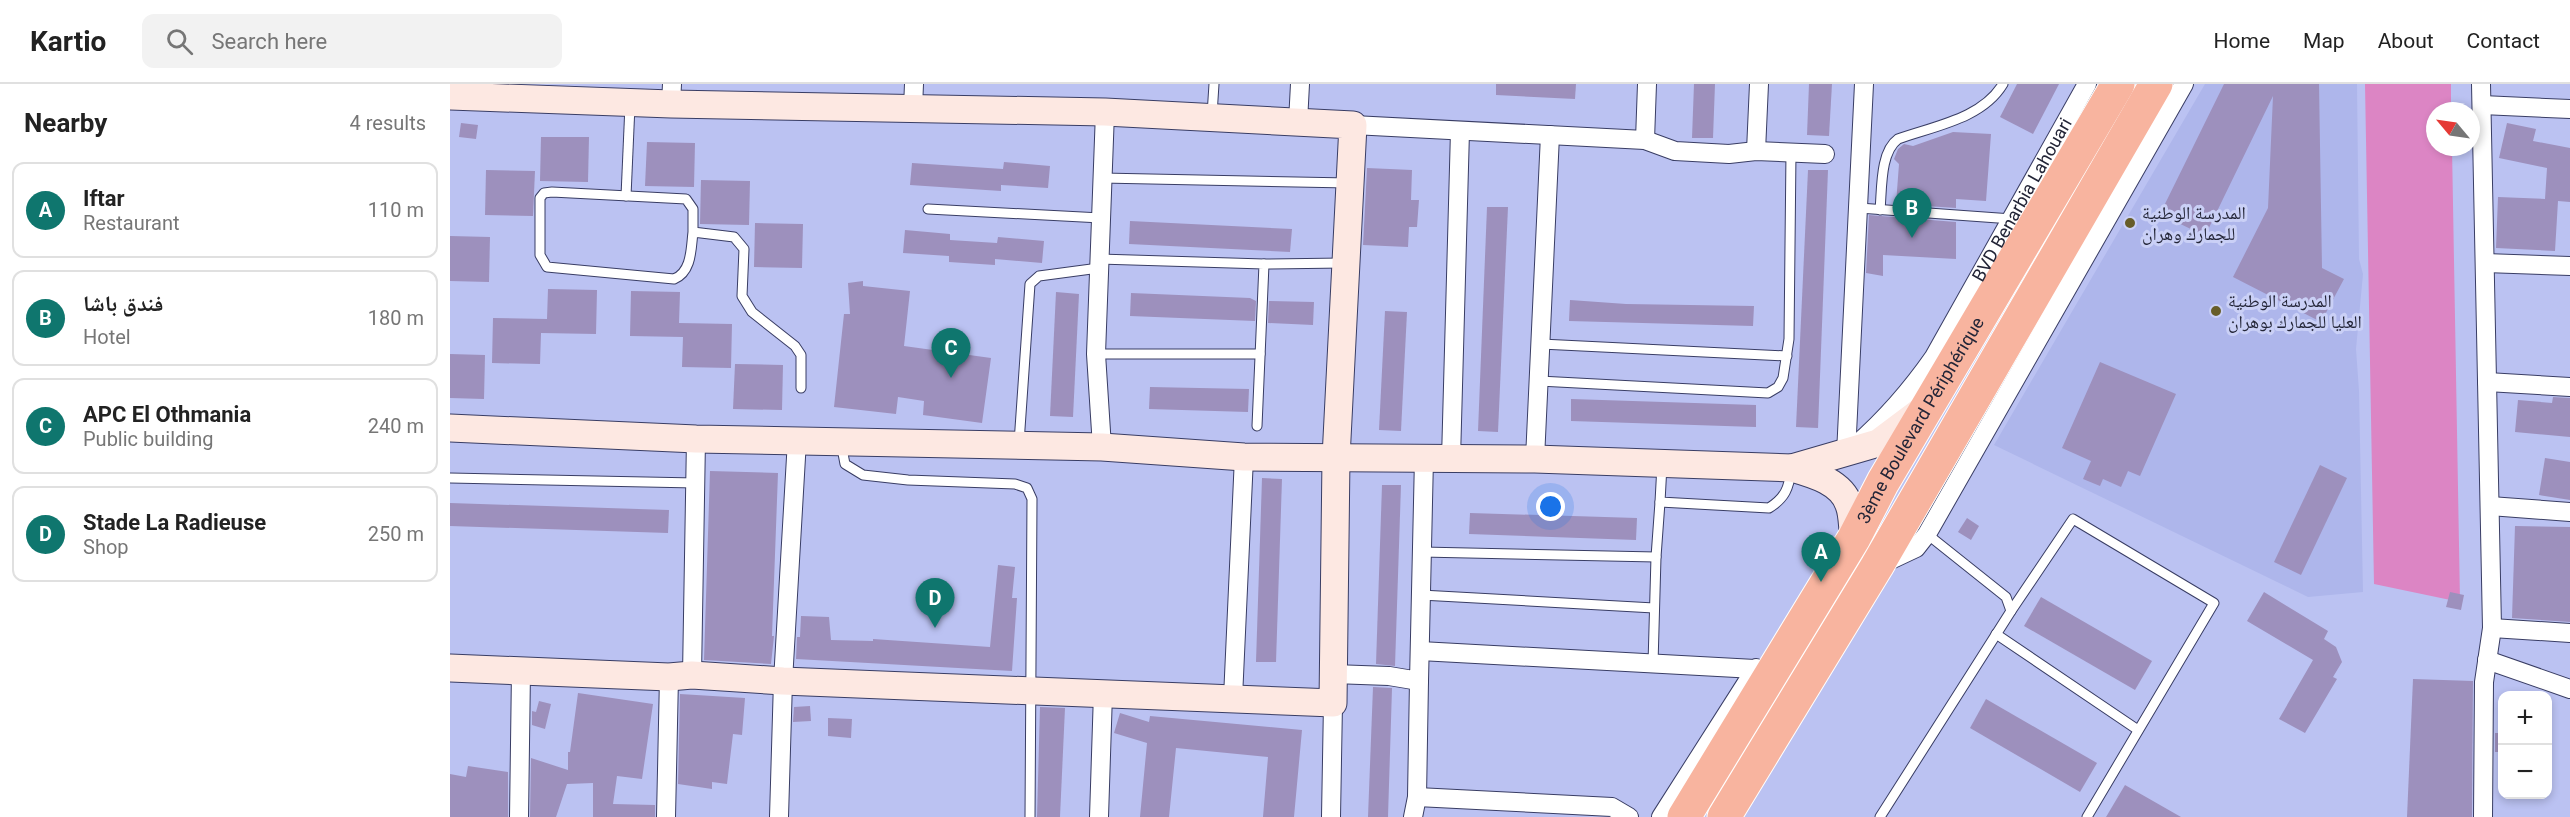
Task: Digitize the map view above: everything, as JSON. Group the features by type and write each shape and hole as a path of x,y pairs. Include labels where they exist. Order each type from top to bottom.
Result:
{"highway":[{"name":"3ème Boulevard Périphérique","path":"1684,817 1854,538 1883,482 2118,84"},
{"name":"3ème Boulevard Périphérique","path":"1724,817 1877,566 2156,84"}],"street":[{"path":"1299,122 1300,84"},
{"path":"1646,140 1647,84"},
{"path":"1756,151 1759,84"},
{"path":"1846,454 1864,84"},
{"name":"BVD Benarbia Lahouari","path":"1846,454 1884,420 1911,390 1934,357 2087,84"},
{"path":"1877,566 1916,548 1927,534 2184,84"},
{"path":"2481,84 2492,628 2484,682 2482,817"},
{"path":"454,92 630,103 671,94 914,96 1105,112 1646,140 1675,151 1729,154 1756,151 1824,154"},
{"path":"2482,105 2570,109"},
{"path":"1102,447 1096,354 1105,112"},
{"path":"1331,817 1336,458 1353,125"},
{"path":"1413,817 1417,797 1422,552 1438,459 1460,131"},
{"path":"1535,459 1550,135"},
{"path":"2485,262 2570,266"},
{"path":"2487,382 2570,387"},
{"path":"1792,468 1878,443 1931,403"},
{"path":"450,428 696,439 1102,447 1244,456 1535,459 1792,468 1811,473 1835,485 1849,504 1854,538"},
{"path":"666,817 681,676 696,483 696,439"},
{"path":"779,817 783,681 797,440"},
{"path":"1233,698 1244,456"},
{"path":"2490,506 2570,512"},
{"path":"1660,817 1755,669 1781,635 1812,607"},
{"path":"2492,628 2570,633"},
{"path":"1420,651 1755,669"},
{"path":"2487,660 2570,688"},
{"path":"450,669 681,676 1333,703"},
{"path":"519,817 521,671"},
{"path":"1333,674 1389,676 1419,681"},
{"path":"1100,817 1103,693"},
{"path":"1417,797 1612,807 1629,817"}],"lane":[{"path":"1212,118 1214,84"},
{"path":"1880,210 1887,153 1891,144 1898,139 1979,110 1994,98 2002,84"},
{"path":"626,196 630,103"},
{"path":"1539,381 1768,393 1778,387 1783,378 1789,339 1791,152"},
{"path":"1102,178 1350,183"},
{"path":"544,193 686,199 693,209 693,232 688,263 679,277 674,279 547,267 543,264 540,255 540,198 544,193"},
{"path":"1859,208 2013,219"},
{"path":"928,209 1101,218"},
{"path":"693,232 734,237 741,243 744,249 742,296 752,312 795,346 801,355 801,388"},
{"path":"1018,445 1030,284 1039,276 1099,264 1346,263"},
{"path":"1257,426 1264,264"},
{"path":"1541,344 1786,356"},
{"path":"1096,354 1260,354"},
{"path":"840,441 845,464 863,475 908,480 1015,484 1027,488 1032,499 1030,817"},
{"path":"1653,664 1662,462"},
{"path":"1660,502 1769,508 1781,501 1789,487 1792,468"},
{"path":"450,478 696,483"},
{"path":"1880,817 1996,634 2073,519 2214,603 2087,817"},
{"path":"1927,534 2006,597 2011,611"},
{"path":"1422,552 1656,557"},
{"path":"1421,596 1654,608"},
{"path":"1996,634 2138,730"}],"shaded area":[{"name":"المدرسة الوطنية العليا للجمارك بوهران","path":"2205,84 2357,84 2359,259 2363,274 2356,349 2363,592 2308,597 1994,445"},
{"path":"2365,84 2451,84 2451,102 2426,102 2426,156 2452,156 2460,602 2374,584"}],"building":[{"path":"1496,84 1576,84 1575,99 1496,95"},
{"path":"1694,84 1715,84 1713,138 1692,138"},
{"path":"1809,84 1832,84 1829,136 1807,135"},
{"path":"2017,84 2059,84 2033,134 2000,117"},
{"path":"2224,84 2319,84 2322,268 2344,279 2321,322 2233,277 2268,208 2273,96 2205,236 2160,214"},
{"path":"461,123 478,125 476,139 459,137"},
{"path":"2507,123 2536,129 2533,141 2570,148 2570,202 2558,201 2555,251 2496,248 2498,197 2545,199 2547,168 2499,158"},
{"path":"1953,132 1991,134 1986,201 1956,199 1956,208 1896,204 1899,164 1894,159 1898,149 1904,144 1913,146"},
{"path":"541,137 589,137 588,182 540,181"},
{"path":"647,142 695,143 694,187 645,186"},
{"path":"1004,162 1050,166 1048,188 1001,185 1001,191 910,185 912,163 1003,169"},
{"path":"1367,168 1412,170 1411,200 1419,200 1417,227 1409,227 1408,247 1363,245"},
{"path":"486,170 535,171 533,216 485,215"},
{"path":"1808,170 1828,170 1818,428 1796,427"},
{"path":"701,180 750,181 749,225 700,224"},
{"path":"1487,207 1508,207 1498,432 1478,431"},
{"path":"1869,215 1956,222 1956,259 1883,255 1883,276 1866,273"},
{"path":"1130,221 1292,229 1290,252 1129,244"},
{"path":"755,223 803,224 802,268 754,267"},
{"path":"905,230 950,234 950,240 997,243 998,237 1044,241 1042,263 995,259 995,265 949,262 949,256 903,253"},
{"path":"450,236 490,237 489,282 450,281"},
{"path":"863,281 863,286 910,291 904,346 991,358 982,423 923,415 924,401 898,397 896,414 834,407 844,314 850,314 848,283"},
{"path":"548,289 597,290 596,334 541,333 540,364 492,363 493,318 547,319"},
{"path":"631,291 680,292 679,323 732,324 731,368 682,367 683,337 630,336"},
{"path":"1056,292 1079,294 1073,417 1050,416"},
{"path":"1131,293 1250,298 1256,301 1255,321 1130,316"},
{"path":"1570,300 1626,304 1754,306 1753,326 1569,321"},
{"path":"1269,301 1314,302 1313,325 1268,323"},
{"path":"1385,311 1407,312 1401,431 1379,430"},
{"path":"450,354 485,355 484,399 450,398"},
{"path":"2100,362 2176,394 2140,476 2128,471 2121,487 2103,479 2100,486 2083,479 2091,461 2062,448"},
{"path":"735,364 783,365 782,410 733,409"},
{"path":"1150,387 1249,389 1248,412 1149,409"},
{"path":"2553,397 2570,398 2570,437 2515,432 2518,400 2552,403"},
{"path":"1571,399 1756,405 1756,427 1571,421"},
{"path":"2545,458 2570,462 2570,500 2539,495"},
{"path":"2320,465 2347,478 2301,575 2274,562"},
{"path":"710,471 778,473 772,636 774,636 771,664 704,660"},
{"path":"1262,478 1282,479 1276,662 1256,662"},
{"path":"1382,485 1401,485 1395,666 1376,664"},
{"path":"450,503 669,510 668,533 450,526"},
{"path":"1470,513 1637,518 1636,540 1469,534"},
{"path":"1967,518 1979,526 1971,540 1958,532"},
{"path":"2515,526 2570,527 2570,622 2512,618"},
{"path":"998,565 1015,567 1012,598 1017,598 1012,671 796,659 801,616 829,617 831,640 873,641 873,639 990,647"},
{"path":"2264,592 2328,631 2324,639 2336,647 2342,662 2333,677 2337,679 2305,733 2279,719 2313,660 2247,621"},
{"path":"2450,592 2464,595 2461,610 2446,607"},
{"path":"2041,597 2152,661 2135,690 2024,626"},
{"path":"2413,679 2473,681 2472,817 2407,817"},
{"path":"1373,687 1392,688 1388,817 1368,817"},
{"path":"578,693 653,704 642,779 617,776 613,804 655,805 655,817 593,817 593,783 567,784 556,817 530,817 531,758 568,770 568,752 570,752"},
{"path":"680,694 745,698 742,735 733,734 727,784 712,782 712,789 678,784"},
{"path":"1986,699 2097,763 2080,792 1970,728"},
{"path":"539,701 551,704 545,729 532,725 532,711 536,712"},
{"path":"810,706 811,721 793,722 794,707"},
{"path":"1040,707 1065,708 1060,817 1037,817"},
{"path":"1120,713 1149,722 1150,716 1302,730 1294,817 1263,817 1268,757 1176,748 1169,817 1140,817 1147,743 1114,733"},
{"path":"828,718 852,719 851,738 828,736"},
{"path":"2495,733 2498,733 2498,752 2495,752"},
{"path":"468,766 508,772 508,817 450,817 450,774 466,777"},
{"path":"2125,785 2181,817 2106,817"}],"place":[{"name":"المدرسة الوطنية للجمارك وهران","path":"2130,223"},
{"name":"فندق باشا","path":"1912,238"},
{"name":"المدرسة الوطنية العليا للجمارك بوهران","path":"2216,311"},
{"name":"APC El Othmania","path":"951,378"},
{"name":"Iftar","path":"1821,582"},
{"name":"Stade La Radieuse","path":"935,628"}]}
